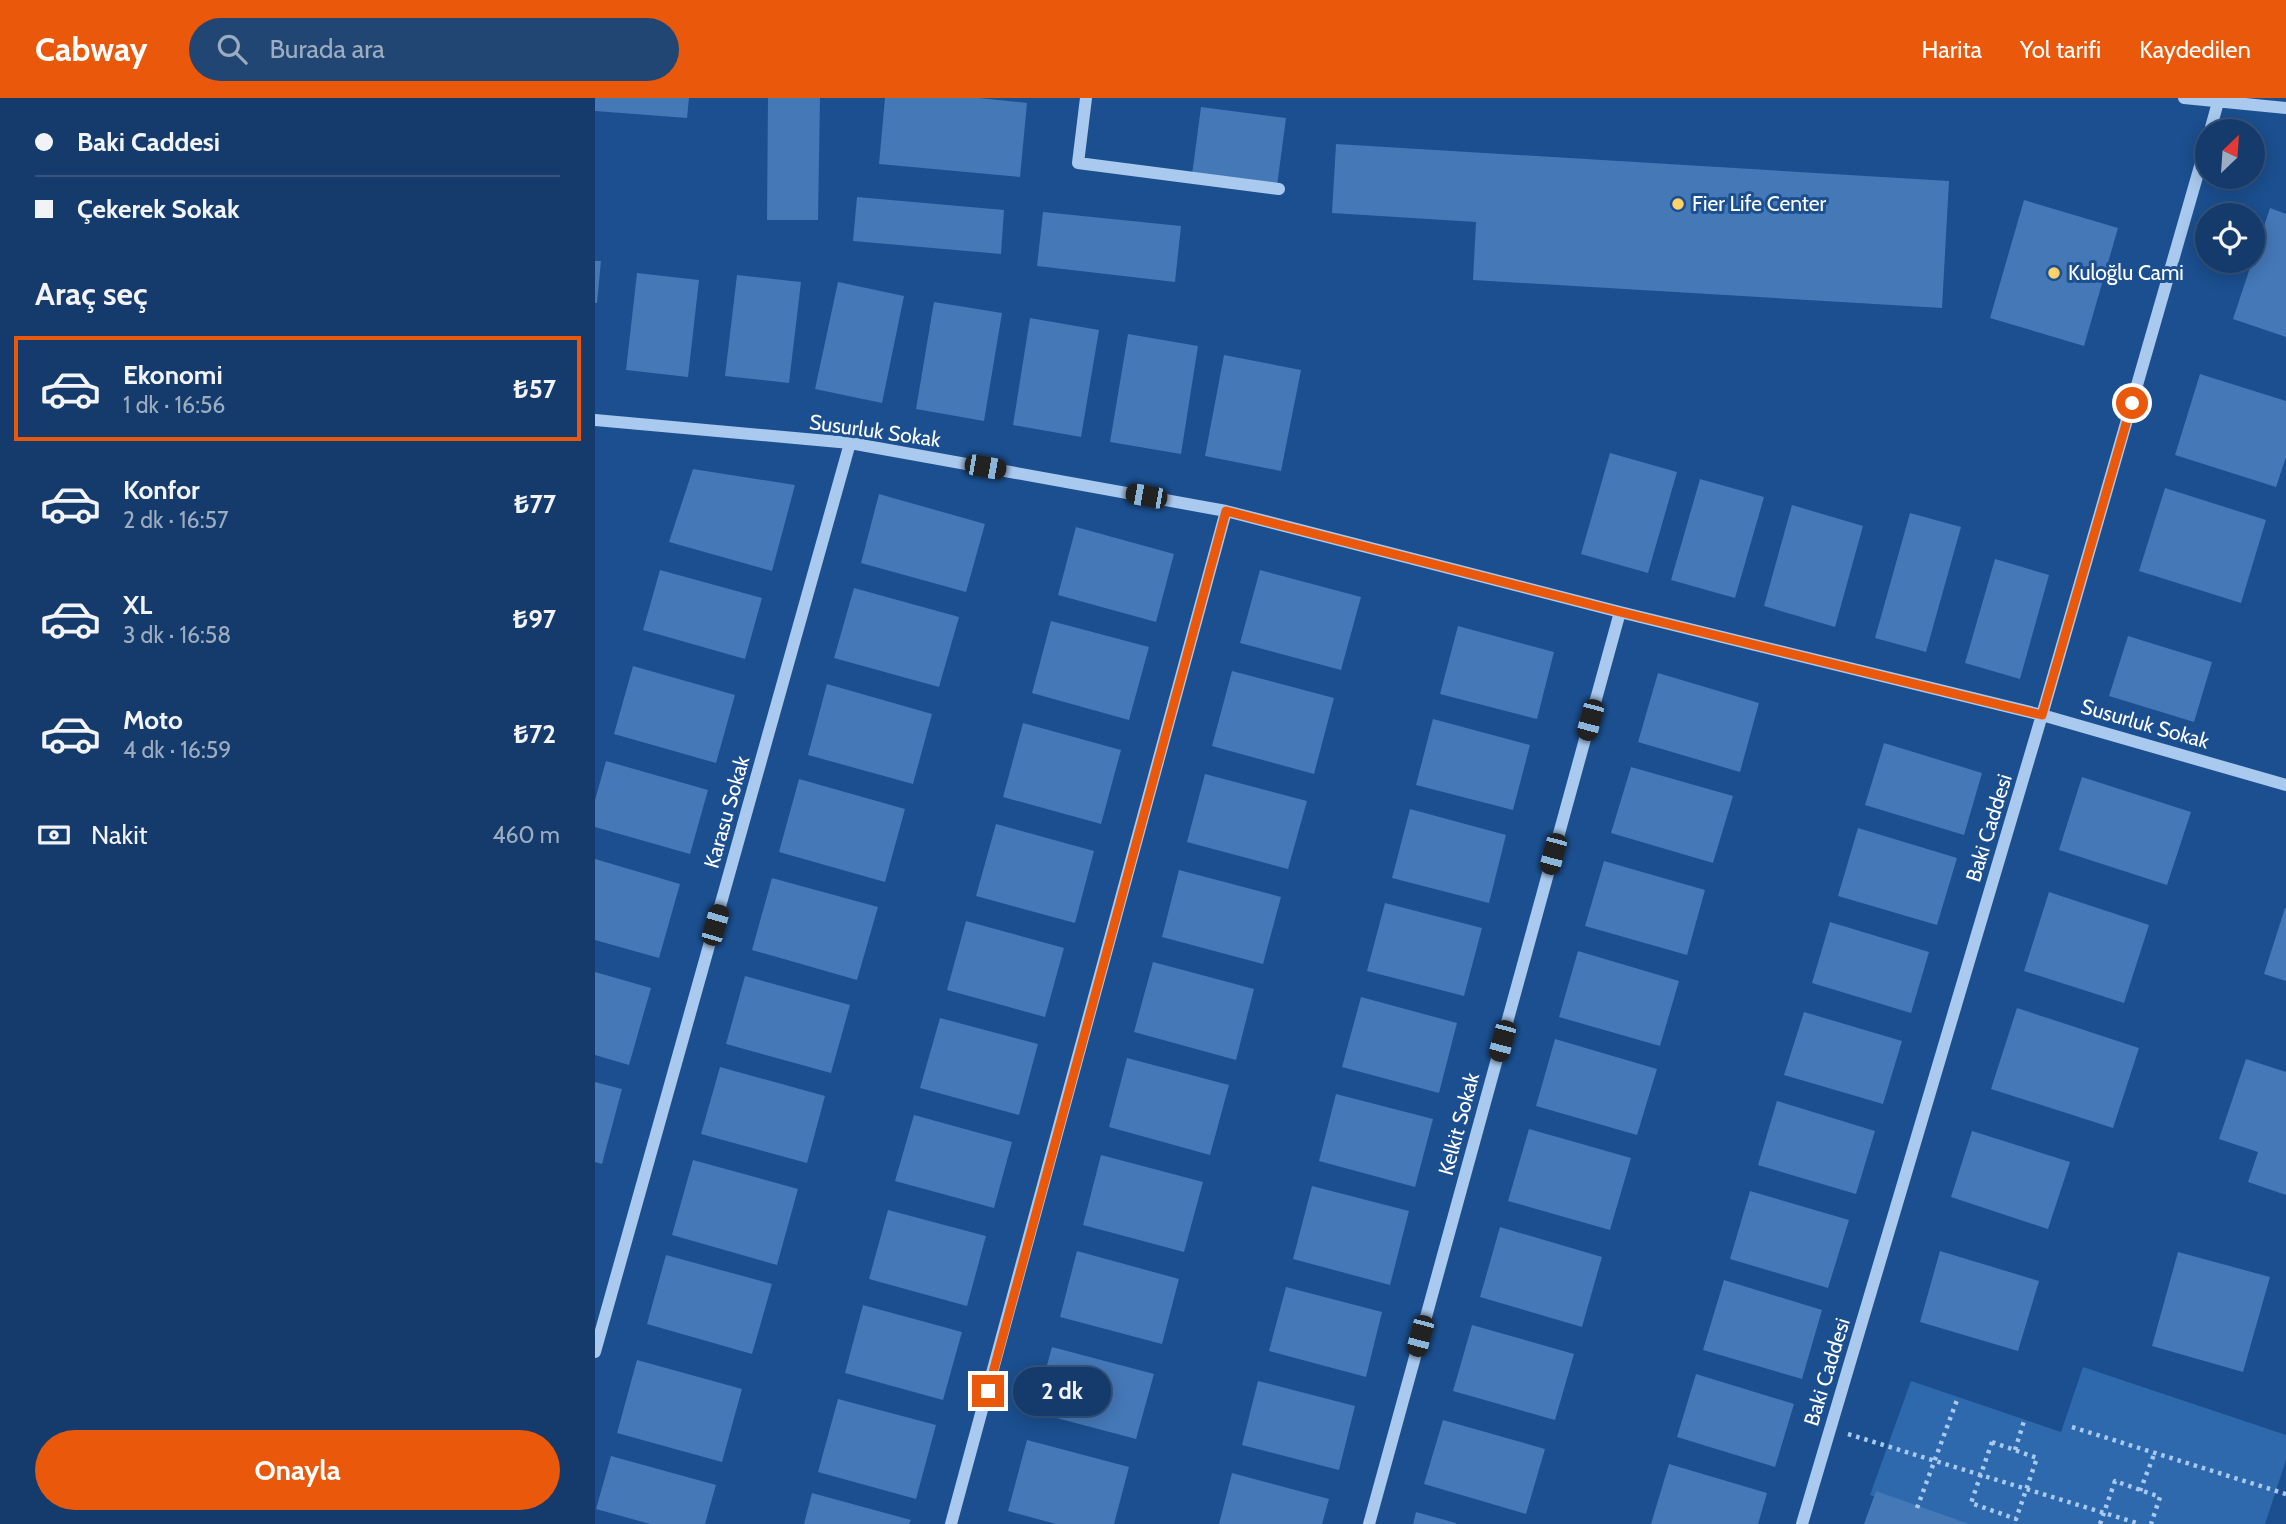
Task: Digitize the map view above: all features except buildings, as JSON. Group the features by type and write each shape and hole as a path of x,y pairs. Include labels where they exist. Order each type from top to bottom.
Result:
{"street":[{"path":"1086,98 1078,163 1279,189"},
{"path":"2184,98 2286,108"},
{"path":"2213,119 2218,102"},
{"name":"Baki Caddesi","path":"1802,1524 2042,715 2195,184"},
{"name":"Susurluk Sokak","path":"595,420 851,443 1226,511 1620,612 2042,715 2286,785"},
{"name":"Karasu Sokak","path":"595,1352 851,443"},
{"path":"951,1524 1226,511"},
{"name":"Kelkit Sokak","path":"1369,1524 1620,612"}],"path":[{"path":"1917,1508 1957,1400"},
{"path":"2015,1450 2024,1421"},
{"path":"2072,1427 2286,1494"},
{"path":"1831,1428 2140,1524"},
{"path":"1992,1442 2037,1458 2016,1519 1971,1503 1981,1474 1992,1442"},
{"path":"2140,1491 2155,1452"},
{"path":"2100,1524 2115,1482 2160,1497 2151,1524"}],"shaded area":[{"path":"2083,1367 2286,1435 2286,1460 2265,1524 1955,1524 1870,1495 1911,1381 2061,1432"}],"place":[{"name":"Fier Life Center","path":"1678,204"},
{"name":"Kuloğlu Cami","path":"2054,273"}],"route":[{"path":"988,1391 1226,511 1620,612 2042,715 2132,403"}]}
